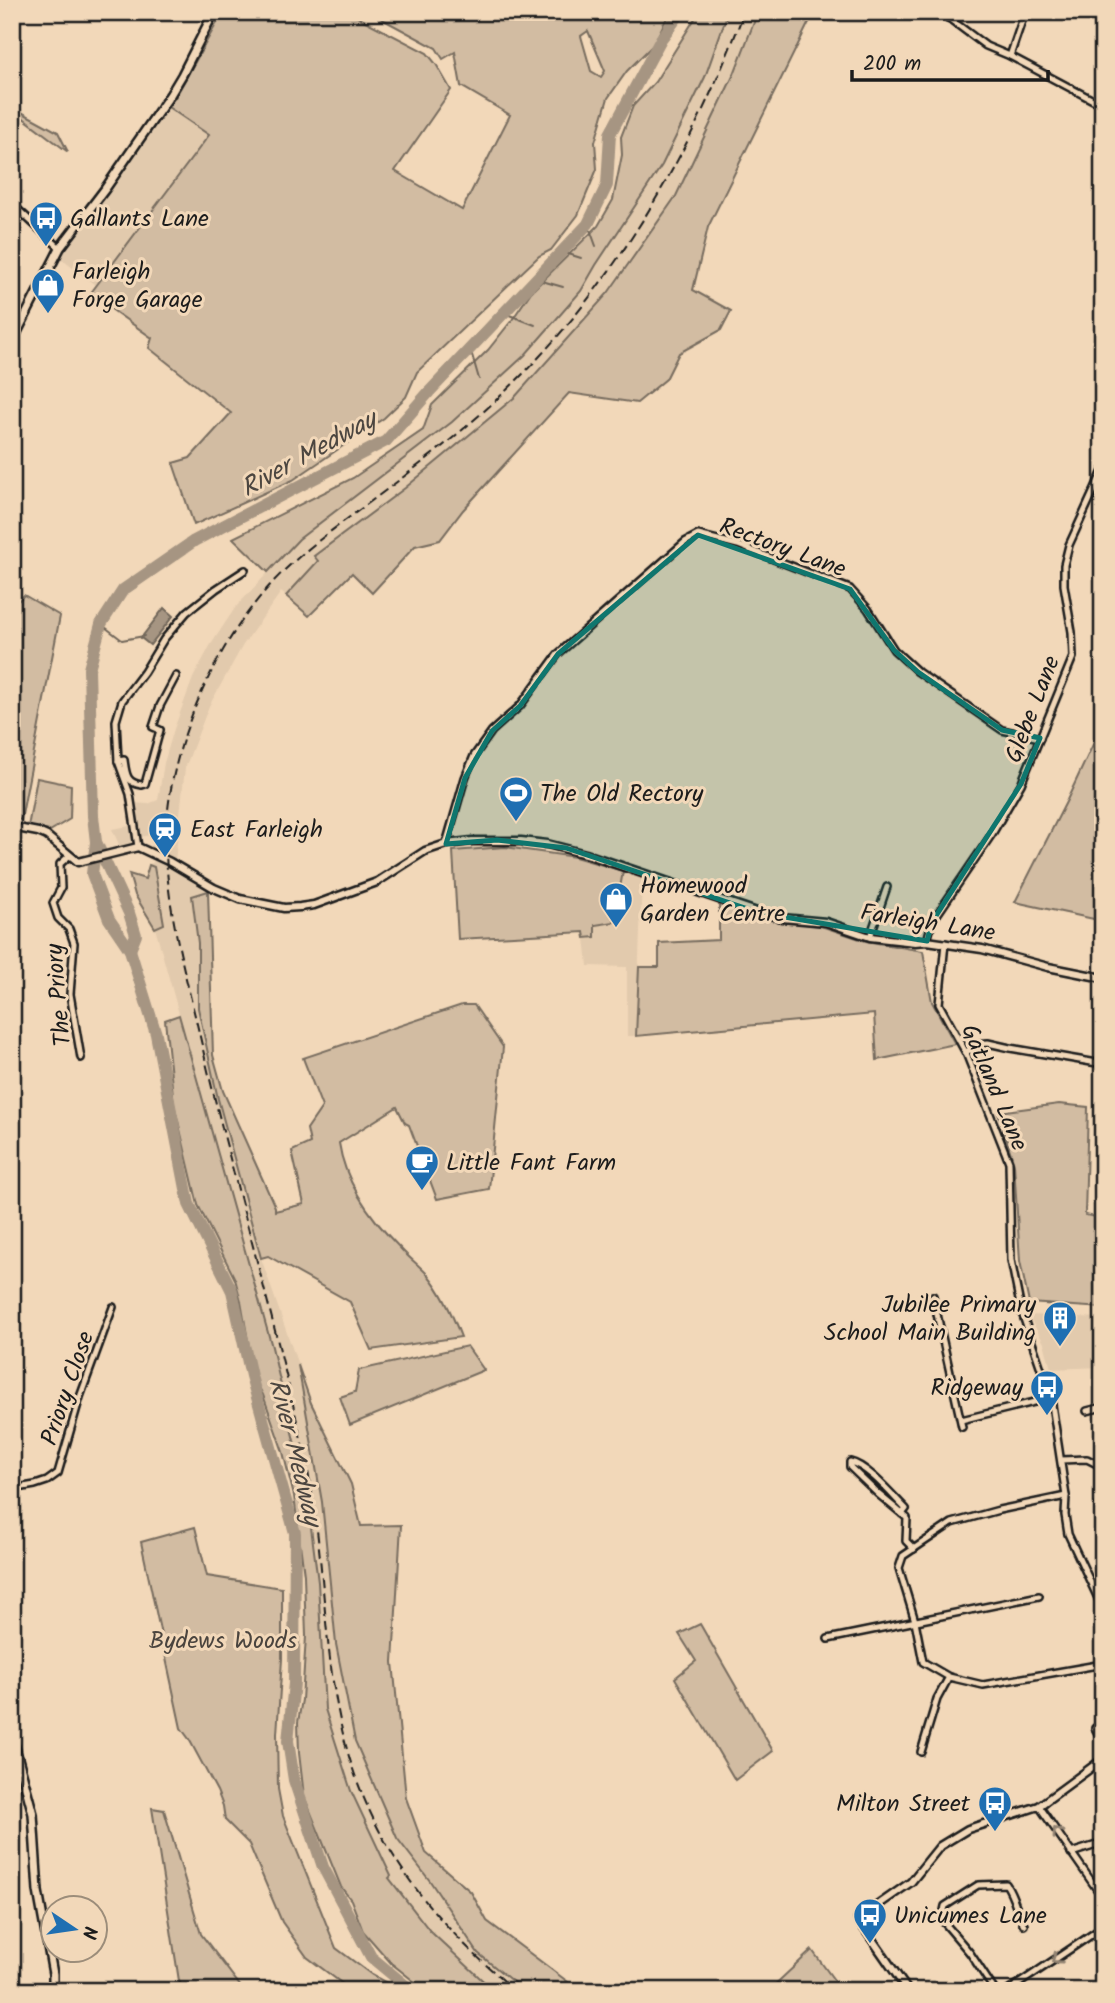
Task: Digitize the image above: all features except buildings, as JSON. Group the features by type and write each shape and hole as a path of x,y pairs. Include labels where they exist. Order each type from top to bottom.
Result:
{"main road":[{"path":"12,342 60,248 170,95 214,12"},
{"path":"12,1736 33,1814 38,1891 53,1974 53,1991"}],"street":[{"path":"936,12 986,46 1103,103"},
{"path":"1010,56 1025,12"},
{"path":"12,204 60,248"},
{"name":"Glebe Lane","path":"927,941 932,922 992,834 1021,784 1073,657 1064,565 1069,545 1103,471"},
{"name":"Rectory Lane","path":"446,844 474,756 492,731 520,706 558,654 685,542 698,535 738,545 850,589 868,609 894,650 918,672 1002,730 1040,738"},
{"path":"12,827 47,836 72,858 82,861 138,847 130,796 118,761 116,720 122,701 164,639 187,612 246,570"},
{"path":"118,761 124,760 131,783 145,784 160,730 153,727 160,706 176,676"},
{"name":"Farleigh Lane","path":"138,847 240,899 284,908 314,905 377,882 425,851 446,844 472,841 547,844 760,913 826,922 870,937 945,943 991,951 1048,967 1103,978"},
{"name":"The Priory","path":"72,858 60,864 61,888 53,903 58,918 69,929 74,943 70,994 82,1058"},
{"path":"870,937 887,887"},
{"name":"Gatland Lane","path":"945,943 939,1004 966,1054 1009,1162 1011,1260 1021,1310 1051,1398 1066,1496 1068,1534 1103,1609"},
{"path":"966,1054 975,1044 988,1043 1103,1064"},
{"path":"933,1296 962,1427"},
{"name":"Priory Close","path":"12,1489 47,1481 58,1473 80,1397 113,1307"},
{"path":"927,1309 935,1309"},
{"path":"961,1420 1051,1398"},
{"path":"1087,1411 1103,1407"},
{"path":"1061,1460 1087,1459 1103,1467"},
{"path":"902,1514 906,1509 886,1489 857,1463 849,1462 850,1467 878,1494 902,1514 907,1518 906,1541 914,1549"},
{"path":"878,1494 886,1489"},
{"path":"1066,1496 952,1522 903,1556 899,1568 915,1622 923,1662 949,1677 983,1685 1103,1664"},
{"path":"828,1639 1039,1596"},
{"path":"921,1752 937,1699 949,1677"},
{"path":"1095,1728 1102,1739"},
{"path":"908,1991 858,1919 911,1882 940,1846 968,1829 1039,1806 1103,1759"},
{"path":"1039,1806 1103,1898"},
{"path":"1071,1853 1103,1843"},
{"path":"995,1991 970,1952 942,1920 945,1906 978,1885 1006,1884 1014,1896 1017,1912 1024,1925"},
{"path":"1008,1991 1103,1927"}],"highlighted area":[{"path":"698,535 850,589 894,650 918,672 1002,730 1040,738 1021,784 932,922 927,941 760,913 566,848 497,840 446,844 465,778 492,731 520,706 558,654"}],"shaded area":[{"path":"728,12 758,12 734,74 676,196 608,293 515,397 405,488 315,556 319,560 286,596 281,592 243,645 209,706 185,768 175,861 153,849 150,835 140,837 133,844 121,849 112,829 135,825 133,803 148,804 158,800 164,763 193,678 235,608 299,539 452,422 525,355 581,291 662,165 705,77"},
{"path":"168,107 209,134 95,285 60,258"},
{"path":"164,608 173,616 150,645 141,638"},
{"path":"156,860 208,891 213,1055 218,1099 261,1258 298,1365 322,1502 336,1644 355,1741 397,1838 430,1881 478,1953 524,1991 494,1991 430,1931 388,1878 351,1814 315,1705 321,1652 318,1582 307,1496 272,1347 155,928 145,879 149,865"},
{"path":"623,871 642,879 636,1036 627,1036 627,967 588,966 585,938 595,936 594,925 614,922"},
{"path":"1028,1315 1103,1318 1103,1367 1051,1369 1044,1343"}],"green space":[{"path":"223,12 348,12 427,53 451,90 395,171 462,210 510,115 461,86 455,52 443,59 436,48 369,12 595,12 606,16 607,12 670,12 653,45 627,71 608,98 595,142 597,169 578,215 551,250 539,256 417,372 406,397 384,418 293,480 194,525 173,463 190,458 231,413 149,348 152,338 90,294 209,135 168,107","holes":["588,31 605,71 601,77 591,71 581,36"]},
{"path":"699,12 728,12 705,77 662,165 581,291 525,355 452,422 299,539 268,572 233,538 353,478 423,430 432,405 488,350 531,292 598,226 613,200 622,155 621,137 633,106 655,82"},
{"path":"758,12 814,12 708,227 693,290 731,311 721,330 679,353 666,379 637,403 569,393 463,510 440,540 415,546 372,593 352,573 309,616 286,596 318,561 314,556 405,488 515,397 608,293 676,196 734,74"},
{"path":"12,107 58,132 68,152 18,114 12,123"},
{"path":"24,595 60,616 21,820 12,818 12,607"},
{"path":"1103,723 1103,921 1015,902 1067,800"},
{"path":"37,778 71,785 70,819 50,831 28,827"},
{"path":"505,847 575,857 623,871 614,922 595,925 595,937 585,938 584,932 458,939 453,851"},
{"path":"149,865 154,867 164,924 155,928 135,895 129,874 145,879"},
{"path":"208,891 213,1055 223,1091 275,1211 304,1204 292,1151 310,1143 307,1129 322,1107 303,1058 462,1005 474,1005 503,1047 489,1189 437,1199 409,1125 405,1123 397,1107 339,1143 347,1173 361,1200 390,1238 433,1282 461,1337 371,1350 350,1302 268,1256 261,1258 218,1099 198,1008 198,943 192,896"},
{"path":"719,905 765,919 821,926 866,941 923,951 932,1002 955,1044 877,1060 874,1014 636,1036 639,967 659,967 659,943 719,940"},
{"path":"179,1015 272,1347 307,1496 318,1582 325,1709 351,1791 391,1876 389,1878 430,1931 494,1991 426,1991 391,1963 363,1931 351,1900 341,1887 304,1796 298,1722 306,1636 304,1575 294,1496 283,1452 255,1380 235,1279 198,1205 174,1104 165,1020"},
{"path":"1059,1104 1088,1107 1085,1215 1103,1218 1103,1308 1029,1303 1020,1261 1014,1164 998,1112"},
{"path":"467,1346 484,1370 350,1425 340,1397 355,1392 359,1370"},
{"path":"298,1365 311,1403 351,1484 361,1526 401,1525 393,1662 406,1798 426,1853 471,1892 487,1921 580,1991 524,1991 478,1953 430,1881 397,1838 355,1741 336,1644 322,1502"},
{"name":"Bydews Woods","path":"195,1527 207,1576 282,1588 282,1659 277,1734 278,1789 283,1816 336,1948 372,1975 401,1991 352,1991 307,1957 282,1922 249,1844 225,1820 217,1791 181,1728 141,1542"},
{"path":"700,1624 773,1751 735,1780 675,1678 696,1661 679,1634"},
{"path":"152,1808 164,1810 201,1934 244,1991 185,1991 179,1981"},
{"path":"812,1950 842,1991 768,1991"}],"waterway":[{"name":"River Medway","path":"412,1991 371,1957 323,1867 294,1780 288,1741 294,1683 295,1533 251,1376 232,1291 189,1204 156,1034 130,950 109,919 92,874 96,842 89,669 101,624 123,590 194,541 386,441 588,224 607,185 610,134 661,39 681,12"},
{"path":"588,224 596,246"},
{"path":"562,252 581,258"},
{"path":"535,279 563,287"},
{"path":"504,313 535,325"},
{"path":"470,348 479,379"},
{"path":"101,624 122,640 144,636"},
{"name":"River Medway","path":"97,844 129,913 136,935 130,950"}],"railway":[{"path":"516,1991 441,1920 401,1867 368,1808 344,1738 330,1663 319,1548 308,1472 214,1095 173,915 166,839 169,802 176,766 193,713 217,660 238,626 276,579 329,532 434,453 494,402 536,361 574,317 642,222 671,171 698,119 744,12"}],"place":[{"name":"Gallants Lane","path":"46,248"},
{"name":"Farleigh Forge Garage","path":"48,315"},
{"name":"The Old Rectory","path":"516,823"},
{"name":"East Farleigh","path":"165,859"},
{"name":"Homewood Garden Centre","path":"616,929"},
{"name":"Little Fant Farm","path":"422,1192"},
{"name":"Jubilee Primary School Main Building","path":"1060,1348"},
{"name":"Ridgeway","path":"1047,1417"},
{"name":"Milton Street","path":"995,1833"},
{"name":"Unicumes Lane","path":"870,1945"}]}
